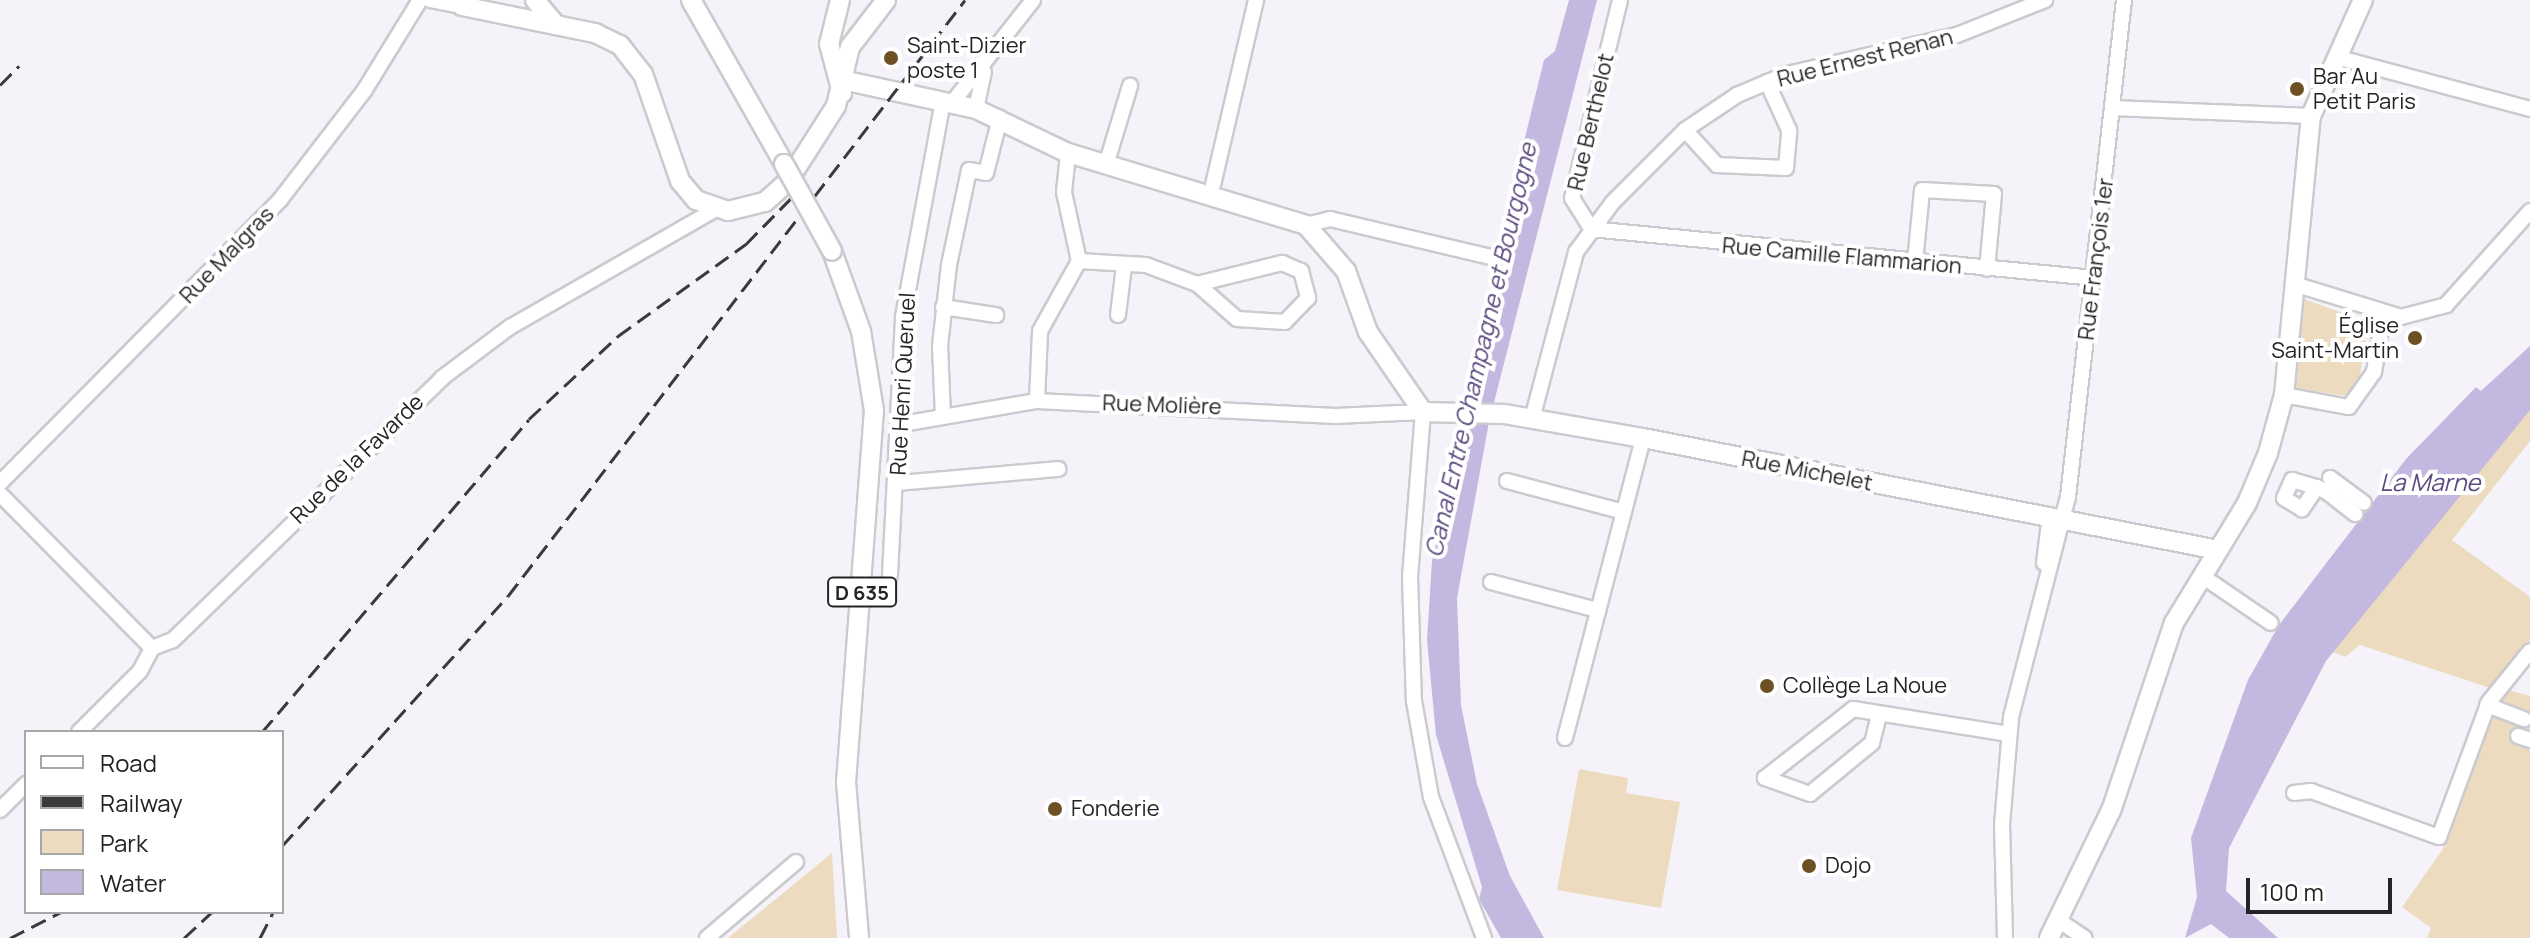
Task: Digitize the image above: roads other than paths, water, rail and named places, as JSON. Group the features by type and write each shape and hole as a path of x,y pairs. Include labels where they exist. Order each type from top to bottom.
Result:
{"main road":[{"path":"503,10 524,0"},
{"path":"535,0 556,25"},
{"path":"680,0 752,110"},
{"name":"D 635","path":"691,0 832,251 861,331 874,410 846,782 859,938"},
{"path":"699,0 733,76"},
{"path":"840,0 829,44 845,87"},
{"path":"468,3 610,38 638,64 673,169 696,200 716,209 754,207 778,192 845,87 850,47 886,0"},
{"path":"2049,938 2112,808 2164,646 2259,476 2284,395 2311,116 2363,0"},
{"path":"845,87 976,109 1068,153 1306,225 1346,271 1368,332 1423,412"},
{"name":"Rue Michelet","path":"1423,412 1504,414 1643,438 2057,516 2218,550"},
{"path":"2189,544 2202,576"}],"street":[{"name":"Rue Malgras","path":"0,483 280,200 364,91 420,0"},
{"path":"430,0 468,3"},
{"path":"947,102 989,61 1033,0"},
{"path":"1213,185 1256,0"},
{"name":"Rue Berthelot","path":"1591,229 1572,198 1620,0"},
{"name":"Rue Ernest Renan","path":"1591,229 1685,130 1767,82 1957,35 2045,0"},
{"name":"Rue François 1er","path":"2005,938 2009,734 2057,516 2094,278 2124,0"},
{"path":"2336,57 2530,109"},
{"path":"976,109 989,61"},
{"path":"1685,130 1717,165 1786,168 1789,130 1767,82"},
{"path":"1106,165 1130,86"},
{"name":"Rue Henri Queruel","path":"890,575 902,424 903,317 947,102"},
{"path":"2113,108 2311,116"},
{"path":"943,417 943,307 969,170 986,173 1000,118"},
{"path":"1037,401 1040,331 1079,261 1064,192 1068,153"},
{"path":"1915,262 1922,190 1994,194 1987,269"},
{"name":"Rue de la Favarde","path":"674,230 696,200"},
{"name":"Rue de la Favarde","path":"81,730 140,671 152,648 173,640 471,354 674,230 716,209"},
{"path":"2294,284 2401,317 2452,301 2530,211"},
{"path":"1306,225 1330,219 1495,258"},
{"path":"1532,419 1573,259 1591,229"},
{"name":"Rue Camille Flammarion","path":"1591,229 2094,278"},
{"path":"1079,261 1166,269 1197,284 1237,319 1285,322 1308,298 1301,271 1282,263 1197,284"},
{"path":"1118,315 1124,266"},
{"path":"943,307 996,315"},
{"path":"2284,395 2349,407 2374,372 2384,312"},
{"name":"Rue Molière","path":"902,424 1037,401 1335,416 1423,412"},
{"path":"1423,412 1410,577 1414,701 1431,797 1484,938"},
{"path":"1565,738 1643,438"},
{"path":"898,483 1058,469"},
{"path":"2317,487 2360,508 2330,478"},
{"path":"1507,481 1624,512"},
{"path":"0,494 152,648"},
{"path":"2202,576 2271,623"},
{"path":"1491,582 1598,610"},
{"path":"2294,793 2311,791 2439,837 2487,705 2530,651"},
{"path":"2487,705 2524,719"},
{"path":"1879,715 1872,743 1810,794 1769,783 1767,771 1853,709 2009,734"},
{"path":"0,810 24,786"},
{"path":"707,938 796,862"},
{"path":"2058,920 2085,938"}],"water":[{"path":"1569,0 1597,0 1489,422 1457,598 1461,705 1477,784 1510,876 1544,938 1501,938 1479,899 1482,887 1436,735 1427,640 1432,561 1524,186 1517,170 1544,60 1555,51"},
{"name":"La Marne","path":"2530,346 2530,410 2326,661 2229,848 2226,891 2278,938 2229,938 2211,924 2185,938 2197,897 2191,838 2248,680 2279,625 2406,459 2476,387 2481,391"}],"railway":[{"path":"284,844 508,596 965,0"},
{"path":"0,85 19,66"},
{"path":"264,730 529,419 618,336 746,244 805,184"},
{"path":"10,938 57,914"},
{"path":"184,938 210,914"},
{"path":"260,938 272,914"}],"place":[{"name":"Saint-Dizier poste 1","path":"891,58"},
{"name":"Bar Au Petit Paris","path":"2297,89"},
{"name":"Église Saint-Martin","path":"2415,338"},
{"name":"Collège La Noue","path":"1767,686"},
{"name":"Fonderie","path":"1055,809"},
{"name":"Dojo","path":"1809,866"}],"water label":[{"name":"Canal Entre Champagne et Bourgogne","path":"1480,350"}]}
